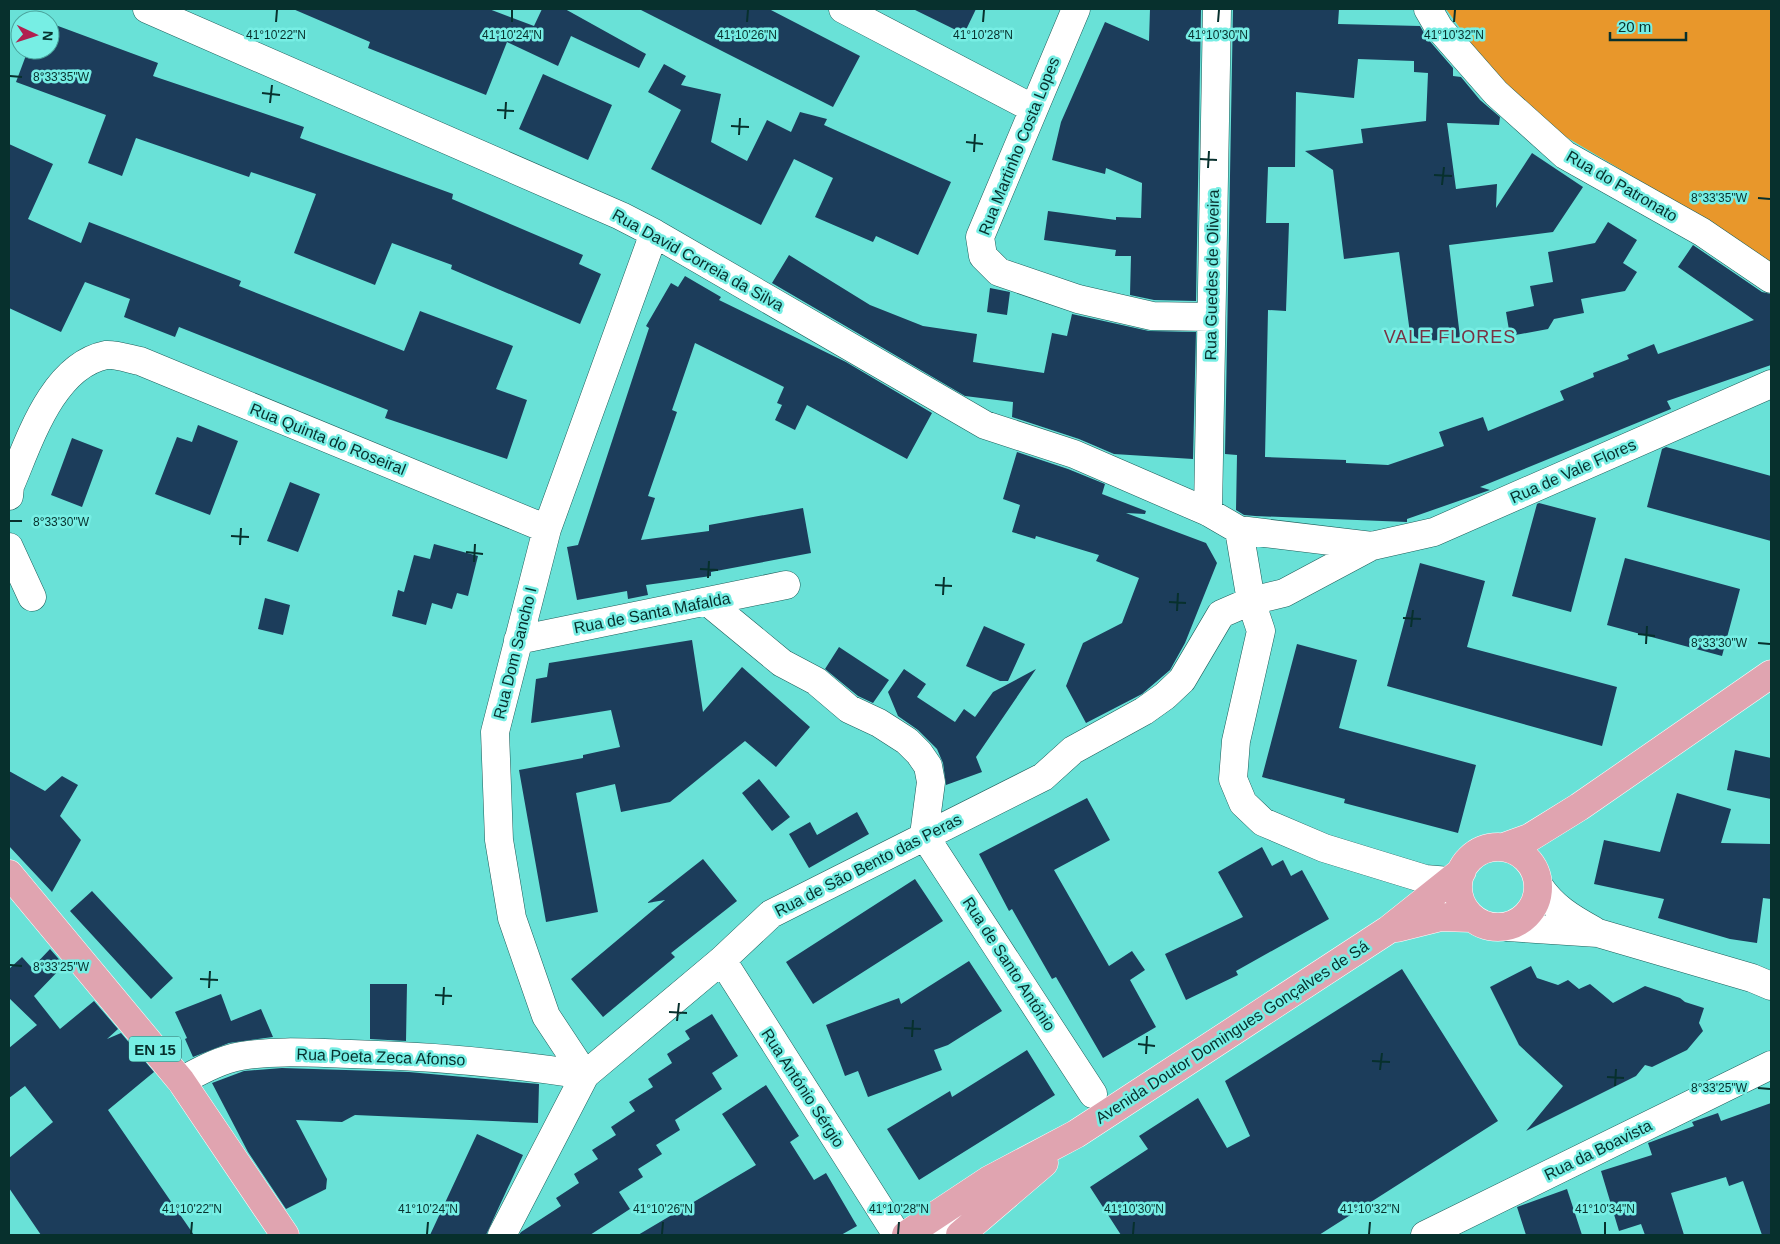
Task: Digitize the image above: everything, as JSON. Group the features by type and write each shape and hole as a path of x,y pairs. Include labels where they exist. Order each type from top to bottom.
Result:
{"main road":[{"path":"1537,879 1558,831 1579,807 1771,674"},
{"name":"Avenida Doutor Domingues Gonçalves de Sá","path":"905,1230 989,1180 1076,1134 1388,930 1456,876 1468,860 1478,852 1490,848 1504,848 1529,838 1579,807"},
{"path":"1504,848 1517,852 1529,860 1537,879 1537,900 1530,912 1520,922 1507,927"},
{"name":"EN 15","path":"9,874 181,1081 285,1235"},
{"path":"1456,876 1463,908 1472,918"},
{"name":"Avenida Doutor Domingues Gonçalves de Sá","path":"1388,930 1440,917 1472,918 1482,925 1494,928 1507,927"},
{"name":"Avenida Doutor Domingues Gonçalves de Sá","path":"960,1235 1076,1134"}],"street":[{"name":"Rua David Correia da Silva","path":"147,9 621,216 654,233 985,426 1074,454 1208,512 1239,530"},
{"path":"844,9 1032,108"},
{"name":"Rua Martinho Costa Lopes","path":"1076,9 1032,108 980,237 983,256 999,272 1078,299 1152,316 1211,317"},
{"name":"Rua Guedes de Oliveira","path":"1208,512 1217,9"},
{"name":"Rua do Patronato","path":"1428,9 1439,28 1496,94 1565,155 1702,232 1771,279"},
{"name":"Rua Dom Sancho I","path":"585,1075 546,1016 512,918 500,850 495,732 547,529 654,233"},
{"name":"Rua Quinta do Roseiral","path":"9,496 13,478 52,396 74,371 86,363 108,355 140,361 547,529"},
{"name":"Rua de Vale Flores","path":"1372,546 1434,532 1771,384"},
{"path":"1372,546 1239,530 1251,601 1261,631 1236,741 1233,778 1243,803 1263,822 1324,848 1424,879 1456,876"},
{"name":"Rua de São Bento das Peras","path":"502,1235 585,1075 722,960 770,914 924,835 1043,777 1073,750 1144,711 1165,696 1182,680 1221,614 1251,601 1284,593 1372,546"},
{"path":"9,547 32,596"},
{"name":"Rua de Santa Mafalda","path":"518,640 786,585"},
{"path":"708,602 782,663 816,681 849,709 879,723 907,741 928,766 930,789 924,835"},
{"name":"Rua de Santo António","path":"924,835 1093,1094"},
{"path":"1537,879 1550,902 1572,919 1598,933"},
{"path":"1507,927 1598,933 1765,981 1771,1002"},
{"name":"Rua António Sérgio","path":"722,960 905,1230"},
{"name":"Rua Poeta Zeca Afonso","path":"181,1081 205,1068 240,1056 294,1052 397,1055 508,1063 585,1075"},
{"name":"Rua da Boavista","path":"1425,1235 1770,1060"},
{"path":"905,1230 1045,1162"}],"shaded area":[{"path":"1446,9 1771,9 1771,267 1718,227 1561,134 1498,80"}],"building":[{"path":"293,9 489,9 534,26 542,9 565,9 646,54 639,68 571,36 558,66 507,42 486,95 368,48 370,42"},
{"path":"639,9 769,9 860,56 833,107"},
{"path":"913,9 976,9 964,34"},
{"path":"1150,9 1201,9 1196,301 1154,300 1130,295 1131,256 1115,256 1116,250 1044,240 1048,211 1116,220 1116,217 1141,218 1142,183 1106,168 1105,174 1052,160 1061,122 1105,22 1149,41"},
{"path":"1233,9 1339,9 1338,24 1420,26 1427,38 1453,68 1453,76 1461,77 1480,100 1500,117 1499,125 1447,123 1456,189 1497,184 1496,208 1532,153 1583,187 1553,232 1449,245 1460,337 1422,342 1410,333 1399,252 1344,259 1333,170 1305,151 1363,143 1361,129 1426,121 1428,73 1414,72 1414,61 1358,59 1354,98 1296,92 1295,167 1268,167 1266,223 1289,223 1286,311 1268,310 1265,457 1346,460 1346,463 1388,465 1444,446 1439,432 1483,417 1488,431 1564,400 1560,391 1594,377 1593,373 1629,359 1627,355 1654,344 1658,354 1754,320 1678,267 1693,245 1762,292 1771,294 1771,365 1667,401 1671,409 1480,487 1490,490 1407,519 1407,522 1255,516 1244,515 1236,510 1237,455 1225,454"},
{"path":"60,27 158,63 153,76 304,127 300,138 453,194 452,199 583,255 579,264 601,274 580,324 451,269 452,265 392,243 375,285 294,253 316,194 251,172 249,177 136,138 122,176 88,163 106,115 16,82 24,60 60,60"},
{"path":"664,64 686,76 681,85 721,94 711,142 747,161 767,120 791,132 800,112 827,119 824,125 951,182 918,255 876,236 873,242 815,217 833,178 794,159 761,225 651,169 681,110 648,92"},
{"path":"543,74 612,105 588,160 519,129"},
{"path":"9,144 53,164 28,219 81,243 89,222 241,281 239,286 404,351 420,311 513,346 496,389 527,400 507,459 385,418 388,410 179,327 175,337 124,317 130,299 85,282 61,332 9,308"},
{"path":"1608,222 1637,240 1623,263 1637,272 1625,291 1581,299 1584,313 1554,319 1548,329 1510,336 1506,312 1534,306 1530,286 1553,282 1548,252 1595,243"},
{"path":"789,255 870,305 923,326 977,334 973,362 1044,373 1052,333 1067,336 1072,314 1149,331 1196,332 1193,459 1114,454 1079,439 1012,417 1013,402 965,396 772,283"},
{"path":"685,276 721,297 719,300 846,362 932,413 907,459 807,405 795,430 775,420 782,405 777,403 784,387 695,343 672,410 677,412 648,496 655,498 641,540 709,531 709,525 803,508 811,553 711,572 711,576 646,585 648,595 628,599 627,591 577,600 567,547 578,545 649,328 646,326 671,283 678,287"},
{"path":"990,288 1010,292 1007,315 987,312"},
{"path":"198,425 238,441 210,515 155,494 177,437 192,442"},
{"path":"72,438 103,450 82,507 51,495"},
{"path":"1666,447 1771,476 1771,541 1647,507 1662,449"},
{"path":"1017,452 1105,484 1102,494 1146,511 1145,514 1126,513 1206,543 1217,563 1185,643 1170,670 1142,694 1086,723 1066,686 1083,643 1122,623 1139,578 1096,561 1099,555 1036,536 1035,539 1012,532 1020,505 1003,499"},
{"path":"290,482 320,494 298,552 267,541"},
{"path":"1537,504 1596,518 1571,612 1512,596"},
{"path":"434,544 478,556 468,596 457,593 452,609 432,603 426,625 392,616 398,590 404,592 414,555 430,559"},
{"path":"1625,558 1740,589 1722,656 1607,625"},
{"path":"1420,563 1485,581 1467,647 1617,687 1602,746 1387,686"},
{"path":"265,598 290,605 283,635 258,629"},
{"path":"984,626 1025,644 1008,681 1000,681 966,666"},
{"path":"692,640 703,712 742,667 810,727 776,767 745,741 670,802 621,812 615,784 576,793 598,912 546,922 519,770 583,758 583,755 620,747 611,710 531,723 536,679 547,677 549,663"},
{"path":"1297,644 1357,660 1339,728 1476,765 1458,833 1344,803 1345,799 1262,777"},
{"path":"839,647 889,680 873,703 858,696 825,669"},
{"path":"904,669 926,684 917,697 955,722 964,709 975,717 993,692 1036,669 976,757 982,772 946,785 943,763 937,749 918,730 898,716 888,692"},
{"path":"1735,750 1771,758 1771,799 1727,790"},
{"path":"9,771 45,791 62,776 78,785 60,816 81,840 52,892 9,846"},
{"path":"759,779 790,817 772,831 742,793"},
{"path":"1677,793 1731,809 1721,843 1771,844 1771,899 1763,898 1757,943 1730,939 1658,918 1664,899 1594,884 1604,840 1660,852"},
{"path":"1087,798 1110,840 1054,870 1109,966 1132,951 1145,970 1130,980 1156,1027 1103,1058 1056,977 1052,979 1012,909 1009,911 979,854"},
{"path":"857,812 869,834 809,868 789,834 810,822 817,835"},
{"path":"1262,847 1272,866 1283,860 1291,876 1302,870 1329,919 1236,971 1238,975 1186,1000 1165,954 1243,917 1218,872"},
{"path":"703,859 737,901 671,953 675,957 603,1017 571,979 665,900 647,903"},
{"path":"915,879 943,921 813,1004 786,962"},
{"path":"92,891 173,978 151,999 70,911"},
{"path":"50,949 64,965 34,996 60,1029 94,1001 118,1029 107,1039 121,1033 154,1072 108,1110 194,1235 41,1235 9,1188 9,1158 53,1122 25,1086 9,1098 9,1048 37,1025 9,998 9,969 22,957 32,968"},
{"path":"969,961 1002,1011 948,1045 934,1050 942,1070 868,1097 858,1071 845,1076 826,1025 899,998 901,1004"},
{"path":"1531,966 1537,978 1558,985 1568,980 1579,989 1590,984 1613,1003 1645,986 1680,998 1685,1002 1704,1008 1699,1023 1703,1031 1687,1050 1652,1067 1645,1065 1636,1076 1526,1131 1563,1086 1519,1045 1490,987"},
{"path":"1402,969 1498,1121 1319,1235 1121,1235 1090,1187 1148,1149 1139,1136 1198,1098 1227,1148 1250,1136 1225,1081"},
{"path":"370,984 407,984 406,1041 370,1039"},
{"path":"221,994 231,1021 261,1009 273,1037 229,1043 193,1057 175,1012"},
{"path":"712,1014 738,1056 712,1073 722,1089 675,1120 680,1130 656,1145 662,1154 638,1169 643,1177 619,1192 630,1209 590,1235 519,1235 561,1206 556,1198 579,1183 574,1174 598,1159 592,1150 616,1135 611,1127 635,1111 629,1102 653,1087 648,1079 672,1063 667,1054 690,1039 685,1031"},
{"path":"1027,1050 1055,1095 919,1180 887,1129 950,1091 952,1097"},
{"path":"282,1068 409,1072 539,1084 538,1123 355,1115 342,1122 296,1120 327,1179 326,1189 286,1209 248,1152 212,1083 244,1071"},
{"path":"766,1085 799,1136 790,1142 814,1180 826,1173 857,1226 841,1235 638,1235 756,1165 722,1114"},
{"path":"1771,1103 1771,1235 1762,1235 1743,1181 1729,1186 1726,1177 1671,1193 1684,1235 1645,1235 1641,1224 1619,1231 1601,1171 1652,1155 1648,1143 1694,1126 1692,1122 1718,1113 1721,1121"},
{"path":"477,1134 523,1155 486,1235 430,1235"},
{"path":"1567,1189 1582,1235 1526,1235 1517,1207"}],"district":[{"name":"VALE FLORES","path":"1450,337"}]}
